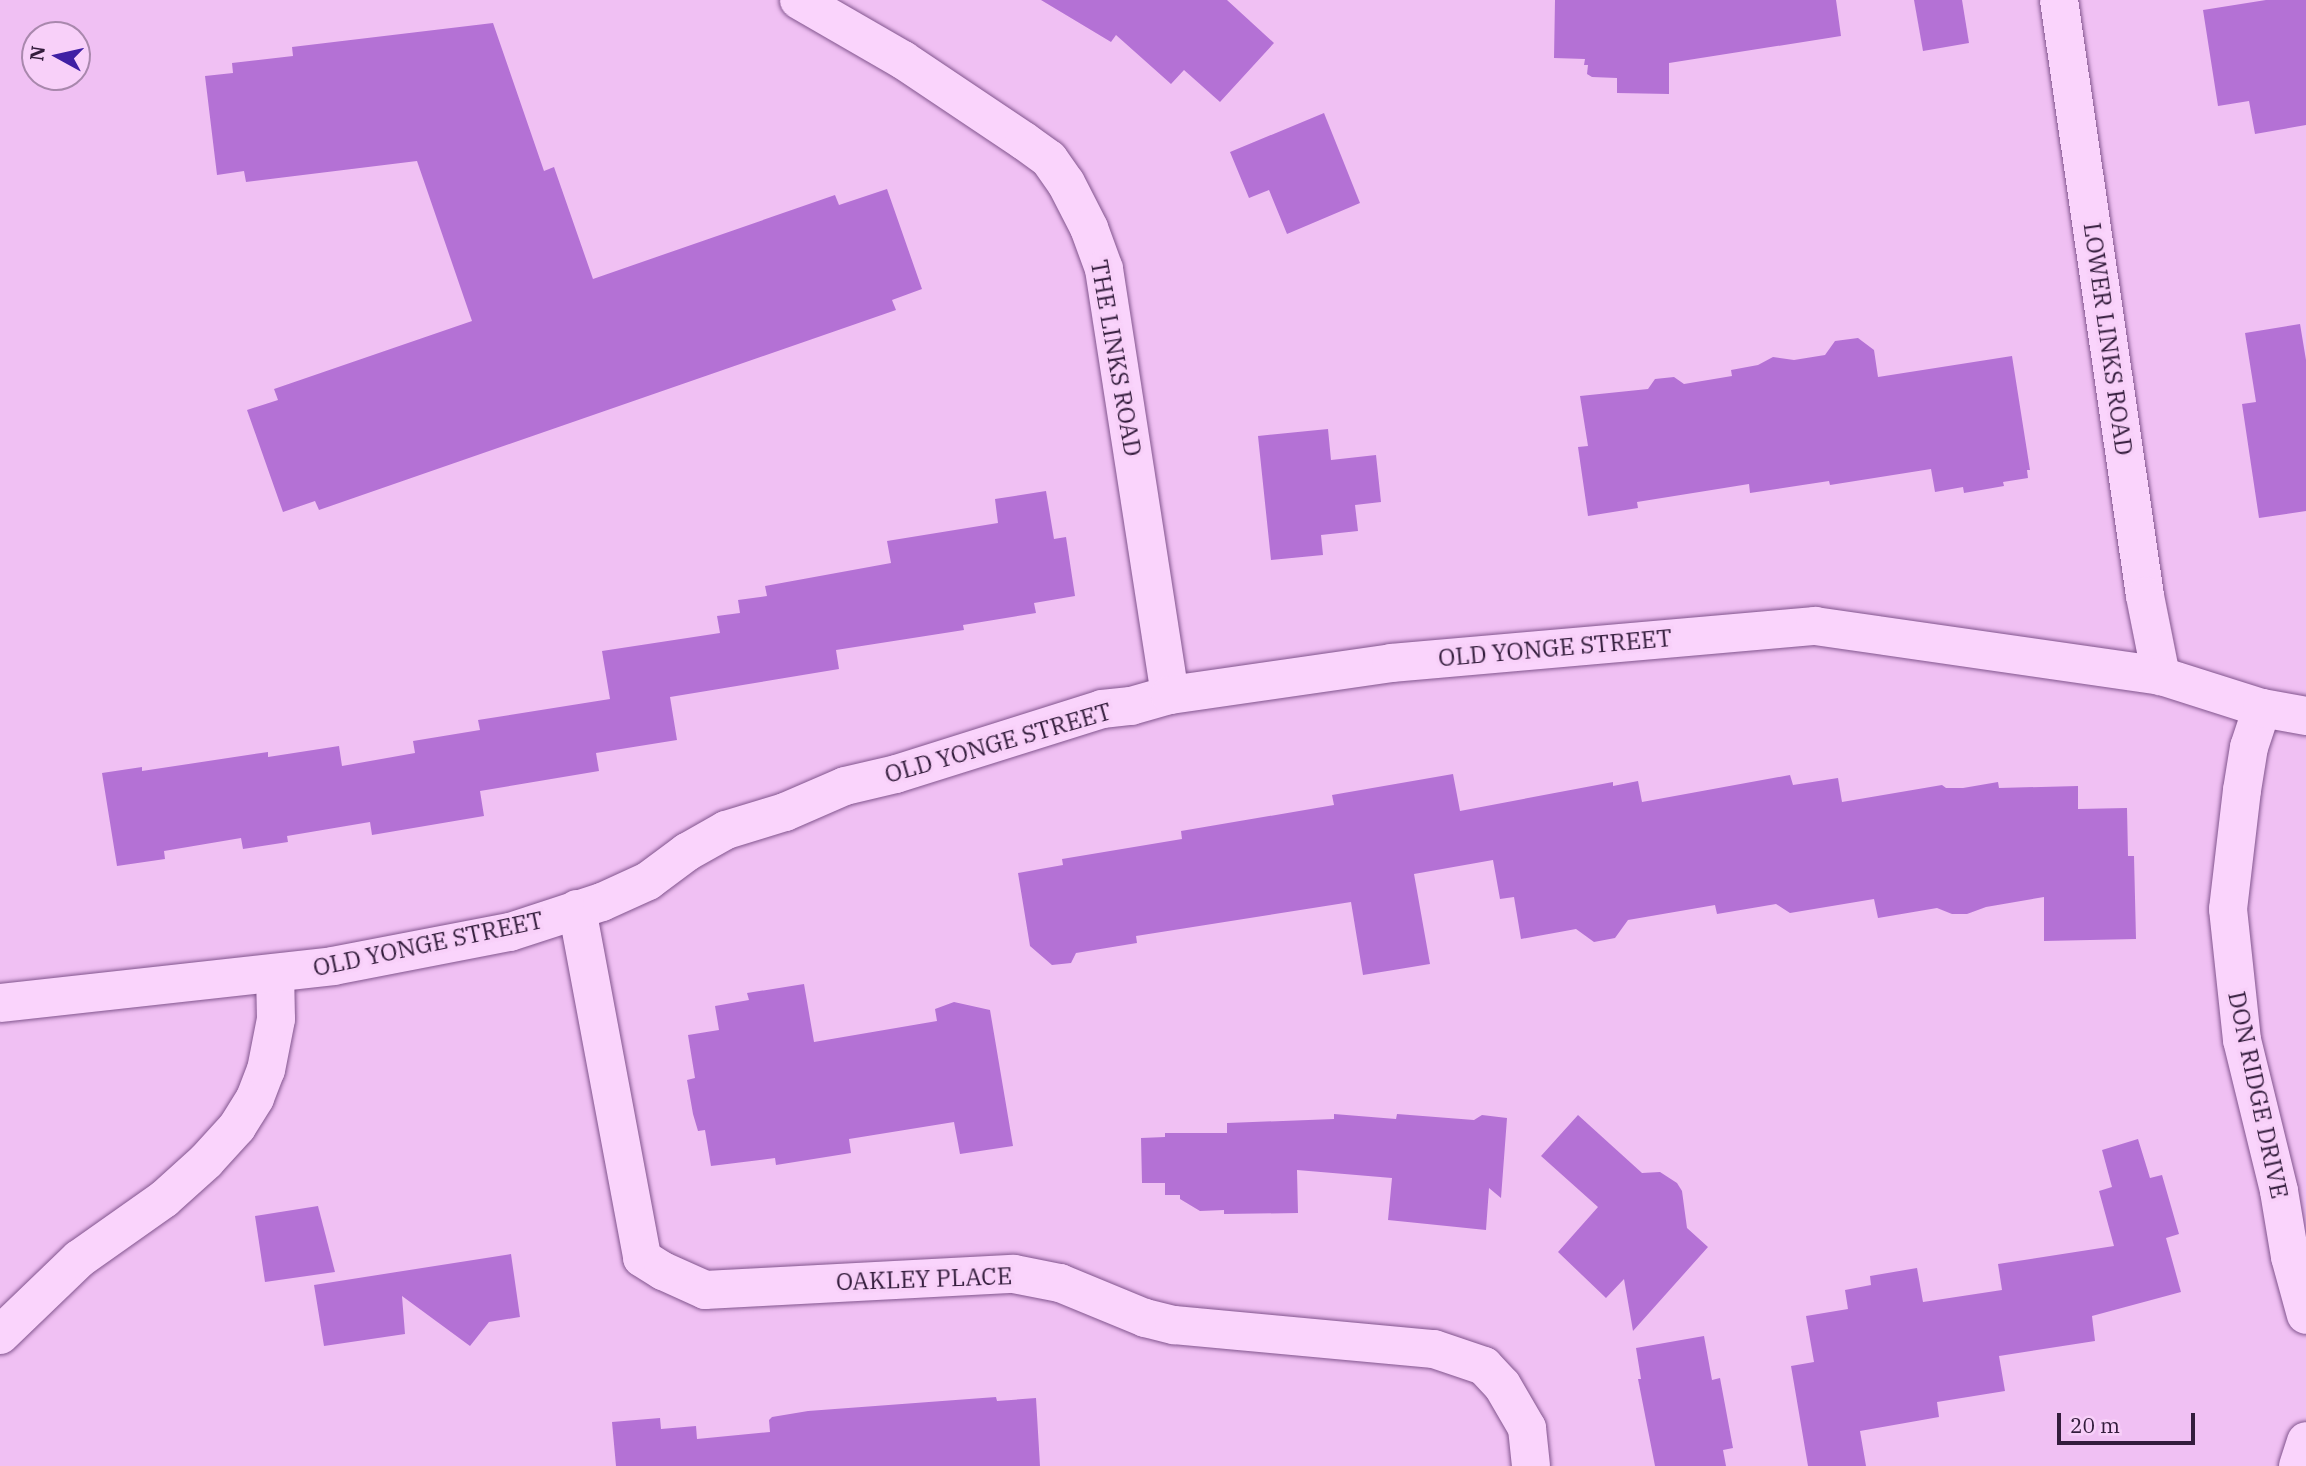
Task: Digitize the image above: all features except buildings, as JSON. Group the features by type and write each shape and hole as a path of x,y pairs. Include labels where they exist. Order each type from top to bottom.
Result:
{"street":[{"name":"THE LINKS ROAD","path":"799,0 903,60 1024,141 1049,159 1066,183 1089,228 1104,269 1170,695"},
{"name":"LOWER LINKS ROAD","path":"2059,0 2143,582 2161,676"},
{"name":"OLD YONGE STREET","path":"0,1003 377,959 510,932 648,881 687,852 726,830 785,811 845,786 896,774 1102,709 1131,706 1170,695 1391,663 1815,626 2161,676 2262,708 2306,716"},
{"name":"DON RIDGE DRIVE","path":"2262,708 2249,747 2228,909 2242,1041 2279,1192 2290,1256 2306,1315"},
{"name":"OAKLEY PLACE","path":"577,909 642,1258 663,1271 705,1290 1014,1274 1060,1283 1167,1324 1434,1349 1484,1366 1503,1385 1527,1428 1531,1466"},
{"path":"0,1335 79,1259 164,1199 206,1161 237,1127 256,1098 266,1070 276,1018 275,973"},
{"path":"2298,1466 2306,1441"}]}
